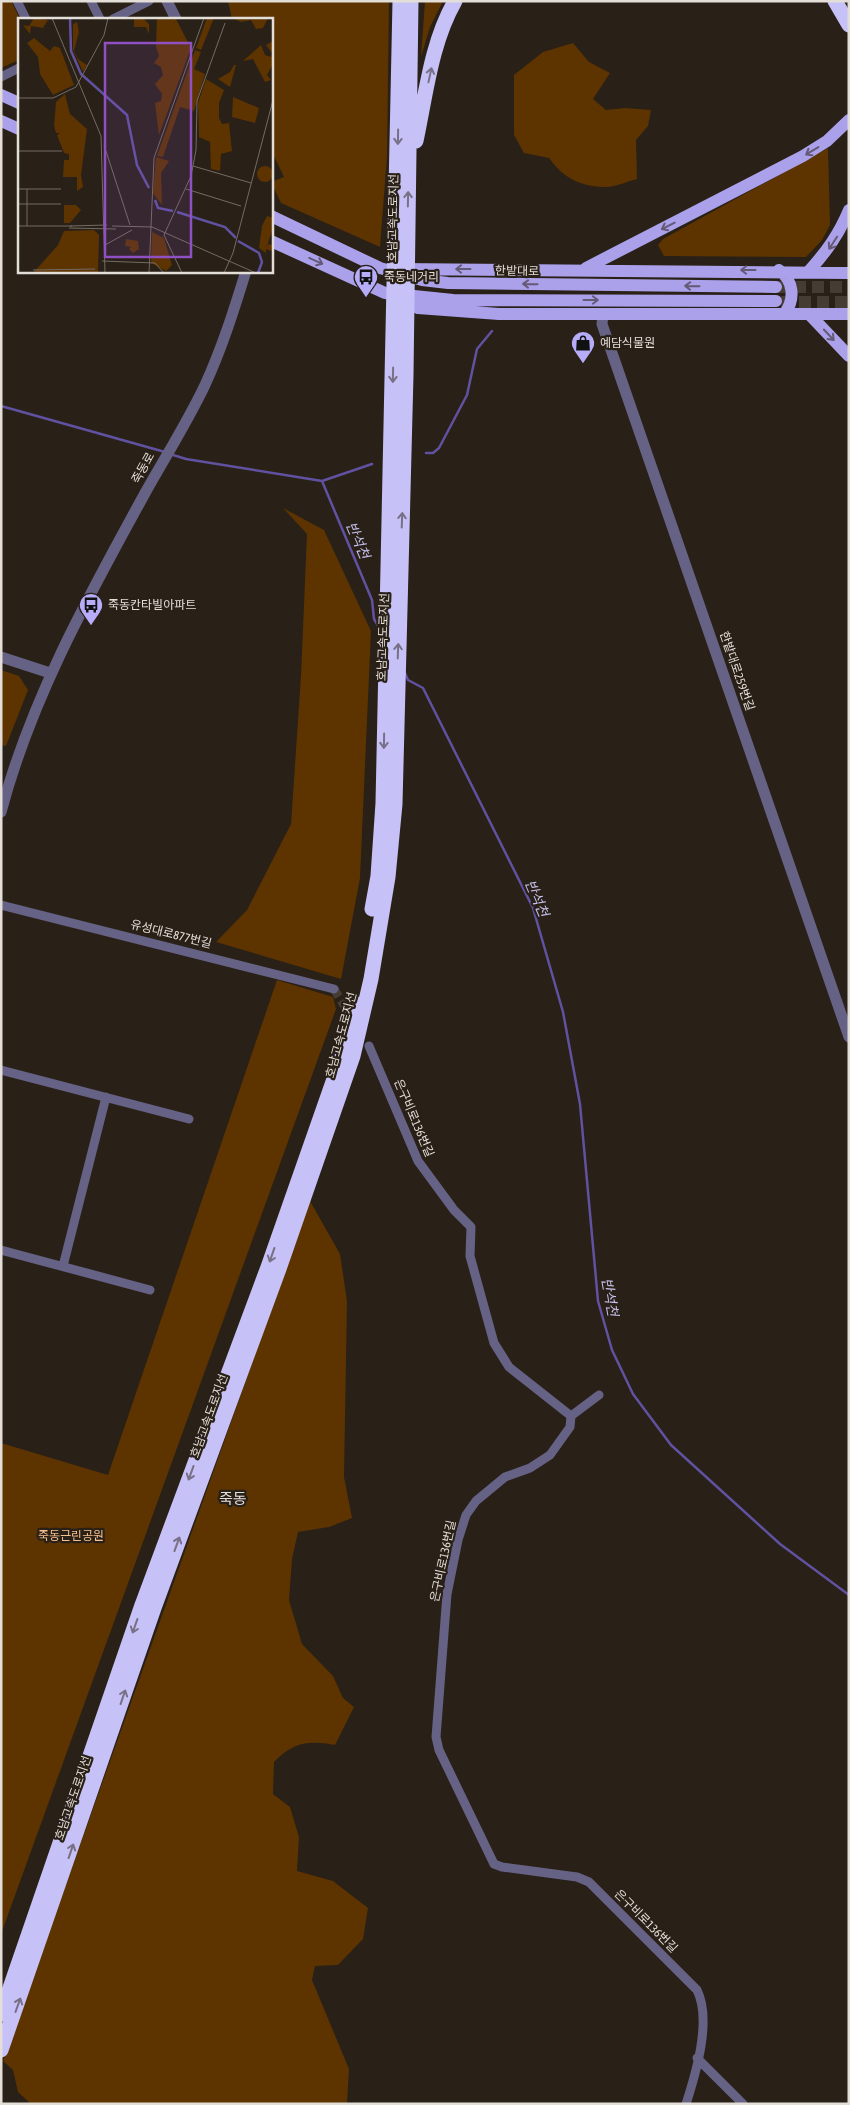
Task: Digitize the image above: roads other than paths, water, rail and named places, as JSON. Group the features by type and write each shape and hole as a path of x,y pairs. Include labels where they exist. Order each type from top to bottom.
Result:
{"highway":[{"name":"호남고속도로지선","path":"1,2014 142,1605 268,1267 342,1056 361,977 378,876 400,569 400,1"},
{"name":"호남고속도로지선","path":"401,247 409,174 411,1"},
{"path":"409,174 437,43 447,16 456,1"},
{"path":"835,1 849,25"},
{"name":"호남고속도로지선","path":"1,2050 154,1608 279,1269 353,1056 371,979 388,877 395,804 387,560 400,328"}],"main road":[{"path":"1,96 18,103"},
{"path":"583,269 803,156 827,140 849,120"},
{"path":"1,121 18,129"},
{"path":"809,270 828,250 839,233 849,210"},
{"name":"한밭대로","path":"272,216 380,268 422,280 448,284 776,286"},
{"path":"272,241 418,308 444,312 499,314 849,314"},
{"path":"380,268 809,270 849,273"},
{"path":"780,270 787,277 791,287 790,304 785,314"},
{"path":"385,292 454,300 776,302"},
{"path":"809,314 849,356"}],"street":[{"path":"17,1 26,18"},
{"path":"92,1 100,18"},
{"path":"115,18 148,1"},
{"path":"167,1 176,18"},
{"path":"1,77 18,68"},
{"name":"죽동로","path":"1,812 17,762 50,673 76,620 204,387 226,335 246,272"},
{"name":"한밭대로259번길","path":"603,314 602,324 849,1037"},
{"path":"1,657 50,673"},
{"name":"유성대로877번길","path":"1,905 334,989"},
{"name":"은구비로136번길","path":"370,1046 418,1161 436,1188 471,1227 470,1256 494,1343 500,1355 508,1367 571,1416 570,1428 550,1456 530,1468 504,1477 476,1501 466,1515 458,1540 447,1594 436,1737 439,1750 494,1864 502,1867 577,1878 589,1882 697,1990 702,2000 704,2016 703,2035 697,2058"},
{"path":"1,1070 188,1118"},
{"path":"63,1266 106,1097"},
{"path":"1,1250 150,1290"},
{"path":"571,1416 599,1395"},
{"path":"686,2104 697,2058"},
{"path":"697,2058 743,2104"}],"waterway":[{"path":"426,453 433,453 439,448 467,395 477,349 492,331"},
{"name":"반석천","path":"1,406 165,452"},
{"name":"반석천","path":"170,454 186,459 322,481 372,600 374,619 380,629"},
{"path":"322,481 372,464"},
{"name":"반석천","path":"405,673 408,680 423,688 533,908 563,1012 580,1104 598,1301 612,1350 633,1394 671,1445 780,1544 849,1595"}],"tunnel":[{"path":"776,287 849,287"},
{"path":"781,302 849,302"},
{"path":"334,989 352,1018"}],"place":[{"name":"죽동네거리","path":"366,298"},
{"name":"예담식물원","path":"583,364"},
{"name":"죽동칸타빌아파트","path":"91,626"}],"district":[{"name":"죽동","path":"233,1499"}],"park label":[{"name":"죽동근린공원","path":"71,1536"}]}
